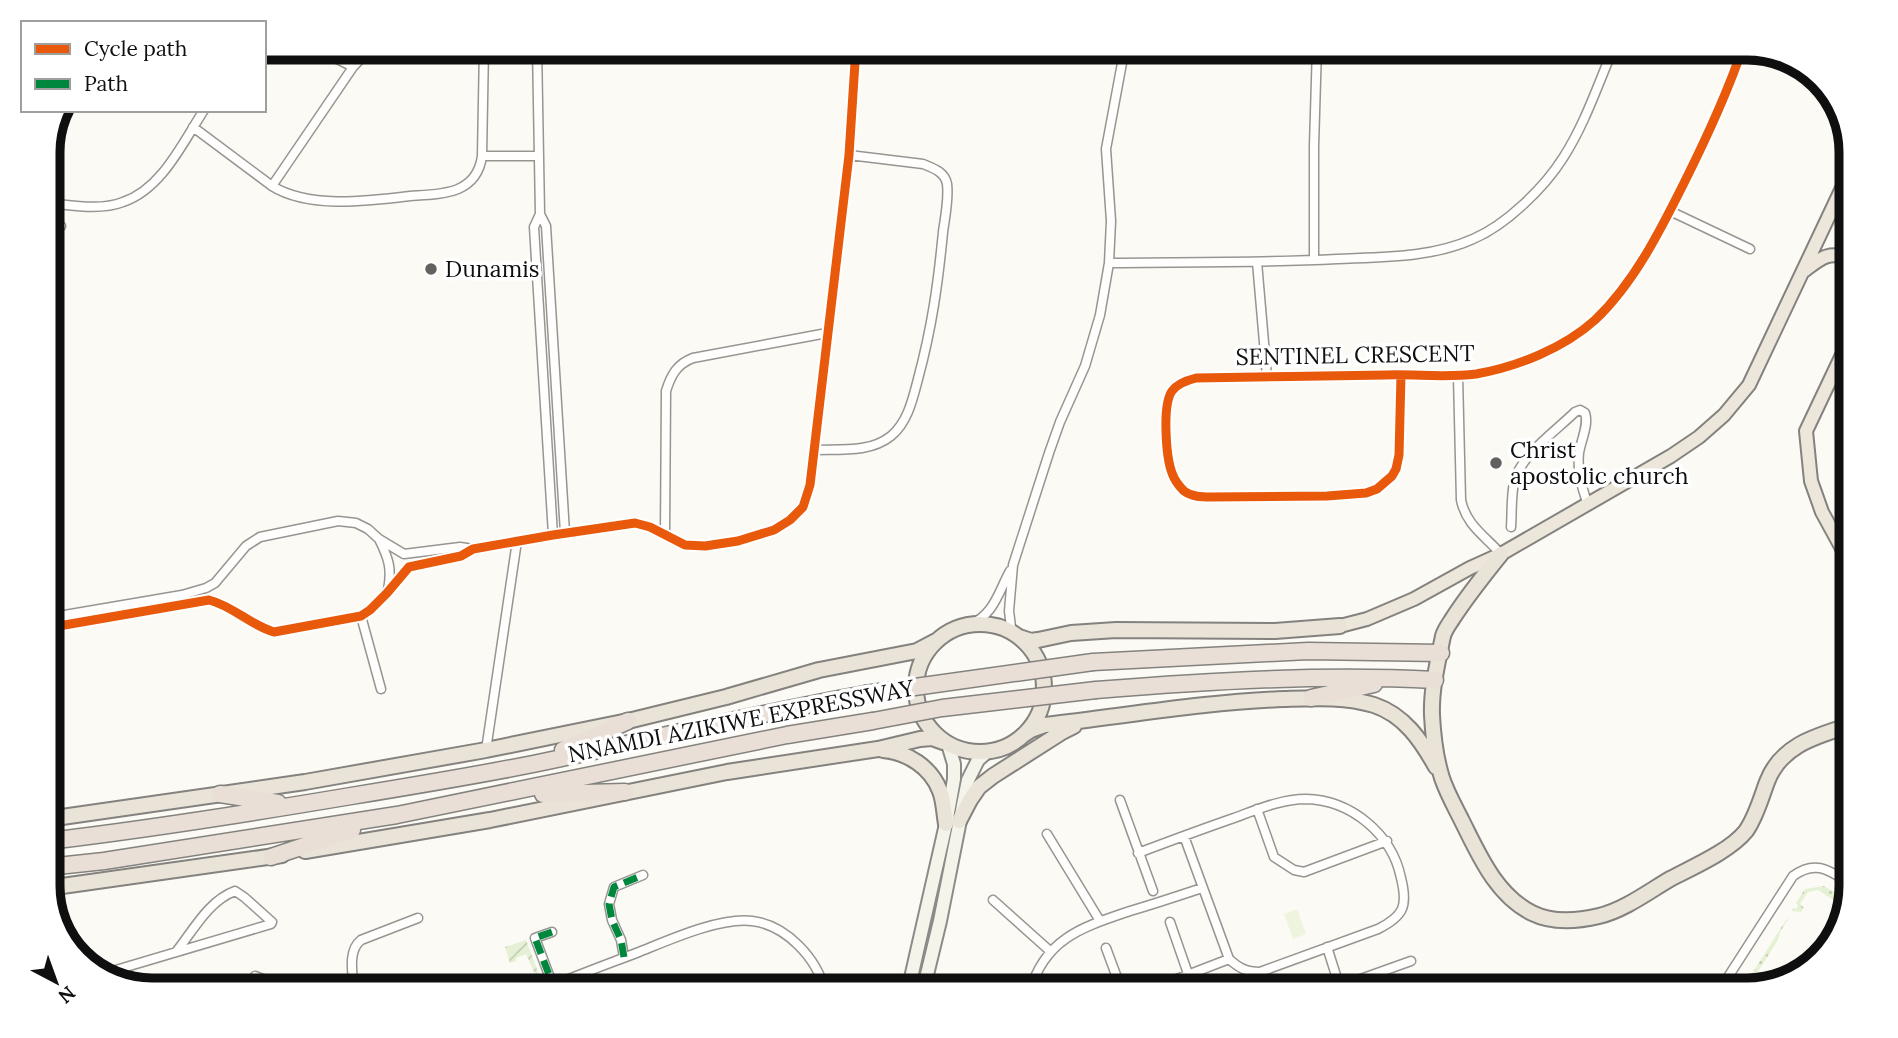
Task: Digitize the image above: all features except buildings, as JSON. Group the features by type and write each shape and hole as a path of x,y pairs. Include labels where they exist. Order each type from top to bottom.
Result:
{"highway":[{"path":"1442,778 1432,714 1444,632 1476,584 1501,554"},
{"path":"1340,626 1275,631 1116,630 1071,633 1031,641 1002,628 985,624 969,625 951,630 925,654 918,668 916,701 931,731 945,743 960,750 974,752 1000,749 1031,730 1045,726 1220,703 1311,698 1374,705 1410,727 1424,745 1481,859 1497,884 1514,901 1531,912 1555,920 1601,916 1728,847 1745,833 1768,778 1789,751 1806,739 1839,729"},
{"path":"1018,636 1030,647 1037,659 1044,686 1039,713 1022,736"},
{"name":"NNAMDI AZIKIWE EXPRESSWAY","path":"60,817 305,782 486,750 628,721 819,670 917,651 936,641"},
{"name":"NNAMDI AZIKIWE EXPRESSWAY","path":"60,840 294,805 534,764 785,708 985,676 1093,663 1308,651 1440,653"},
{"name":"NNAMDI AZIKIWE EXPRESSWAY","path":"60,866 397,816 787,735 942,708 1096,690 1208,681 1299,678 1435,680"},
{"path":"1311,698 1400,678"},
{"path":"953,823 986,781 1062,732 1089,720"},
{"path":"534,764 628,721"},
{"name":"NNAMDI AZIKIWE EXPRESSWAY","path":"60,886 271,857 490,820 757,767 878,749 920,738 932,738 945,743"},
{"path":"878,749 891,750 911,758 930,774 940,790 953,823"},
{"path":"506,794 625,792"},
{"path":"220,794 294,805"},
{"path":"271,857 397,816"}],"main road":[{"path":"1340,626 1367,619 1414,599 1501,554 1699,437 1724,415 1749,385 1838,196"},
{"path":"1802,273 1825,256 1838,254"},
{"path":"1838,363 1806,431 1811,481 1822,512 1839,542"},
{"path":"926,978 940,921 953,823 955,770 952,753 945,743"},
{"path":"911,978 953,823 971,773 978,760 987,752"}],"street":[{"path":"337,59 353,67"},
{"path":"272,186 361,59"},
{"path":"193,127 282,193 295,197 359,201 443,193 460,189 480,169 484,59"},
{"path":"537,59 540,214 546,226 565,533"},
{"path":"60,616 182,595 206,588 215,583 246,546 260,537 338,522 356,523 404,554 460,547 473,549 635,523 650,527 685,545 705,546 738,541 783,526 803,507 810,485 849,155 855,59"},
{"path":"969,625 988,614 1013,565 1052,445 1094,339 1109,263 1111,221 1106,149 1123,59"},
{"path":"1314,260 1317,59"},
{"path":"1109,263 1257,262 1427,253 1474,239 1506,220 1563,160 1609,59"},
{"name":"SENTINEL CRESCENT","path":"1401,375 1399,455 1392,476 1377,489 1347,495 1211,498 1185,492 1173,475 1165,416 1167,404 1172,391 1182,383 1196,378 1401,375 1458,376 1502,368 1525,360 1580,332 1618,295 1670,211 1723,101 1739,59"},
{"path":"60,204 105,206 124,202 141,192 162,173 203,112"},
{"path":"814,450 864,448 890,437 901,425 913,397 930,332 938,286 947,182 942,174 923,164 849,155"},
{"path":"482,156 538,156"},
{"path":"1670,211 1750,249"},
{"path":"540,214 534,227 553,535"},
{"path":"1257,262 1267,377"},
{"path":"538,291 550,290"},
{"path":"665,535 666,391 674,372 682,363 693,358 827,333"},
{"path":"1458,376 1463,511 1467,520 1501,554"},
{"path":"1511,527 1514,481 1523,463 1541,443 1580,410 1585,413 1587,419 1578,468 1588,505"},
{"path":"379,540 388,557 391,575 387,593"},
{"path":"486,750 517,541"},
{"path":"60,626 209,600 223,603 256,625 274,632 361,616 413,565 461,556 473,549"},
{"path":"1013,565 1009,611 1011,626 1018,636"},
{"path":"361,616 382,689"},
{"path":"1139,853 1184,836 1257,809 1287,801 1304,799 1330,803 1361,818 1387,841 1398,863 1404,889 1401,912 1393,921 1378,929 1260,972 1248,972 1229,960 1184,836"},
{"path":"1120,800 1153,891"},
{"path":"1257,809 1274,857 1294,870 1304,872 1387,841"},
{"path":"1047,834 1100,921"},
{"path":"1727,978 1793,877 1806,869 1820,868 1839,876"},
{"path":"624,957 609,905 614,887 643,875"},
{"path":"1035,978 1050,951 1081,929 1202,888"},
{"path":"114,970 271,924 271,919 235,891 224,895 207,912 176,952"},
{"path":"993,900 1050,951"},
{"path":"353,978 352,954 356,944 418,918"},
{"path":"577,978 692,931 728,922 751,921 766,925 799,946 812,960 822,978"},
{"path":"1170,922 1190,978"},
{"path":"550,978 535,938 552,932"},
{"path":"1327,947 1338,978"},
{"path":"1106,948 1117,978"},
{"path":"1181,978 1229,960"},
{"path":"1367,978 1411,961"},
{"path":"1260,972 1262,978"},
{"path":"255,976 260,978"}],"green space":[{"path":"1824,886 1838,894 1837,902 1818,890 1808,892 1800,904 1804,908 1801,912 1791,911 1798,906 1796,903 1805,889"},
{"path":"1297,909 1306,934 1293,939 1284,914"},
{"path":"1788,919 1756,978 1749,978"},
{"path":"526,940 540,977 537,978 526,954 510,963 505,947"}],"marked path":[{"path":"624,957 609,904 614,887 643,875"},
{"path":"550,978 535,938 552,932"}],"cycle path":[{"path":"60,626 209,600 274,632 361,616 387,593 409,567 461,556 473,549 635,523 650,527 685,545 705,546 738,541 774,530 790,520 803,507 810,485 849,155 855,59"},
{"path":"1401,375 1454,376 1508,367 1555,348 1595,320 1622,290 1656,238 1708,133 1739,59"},
{"path":"1401,375 1399,455 1392,476 1377,489 1366,493 1327,496 1201,497 1184,491 1173,475 1167,444 1166,419 1169,398 1180,384 1196,378 1401,375"}],"place":[{"name":"Dunamis","path":"431,269"},
{"name":"Christ apostolic church","path":"1496,463"}]}
